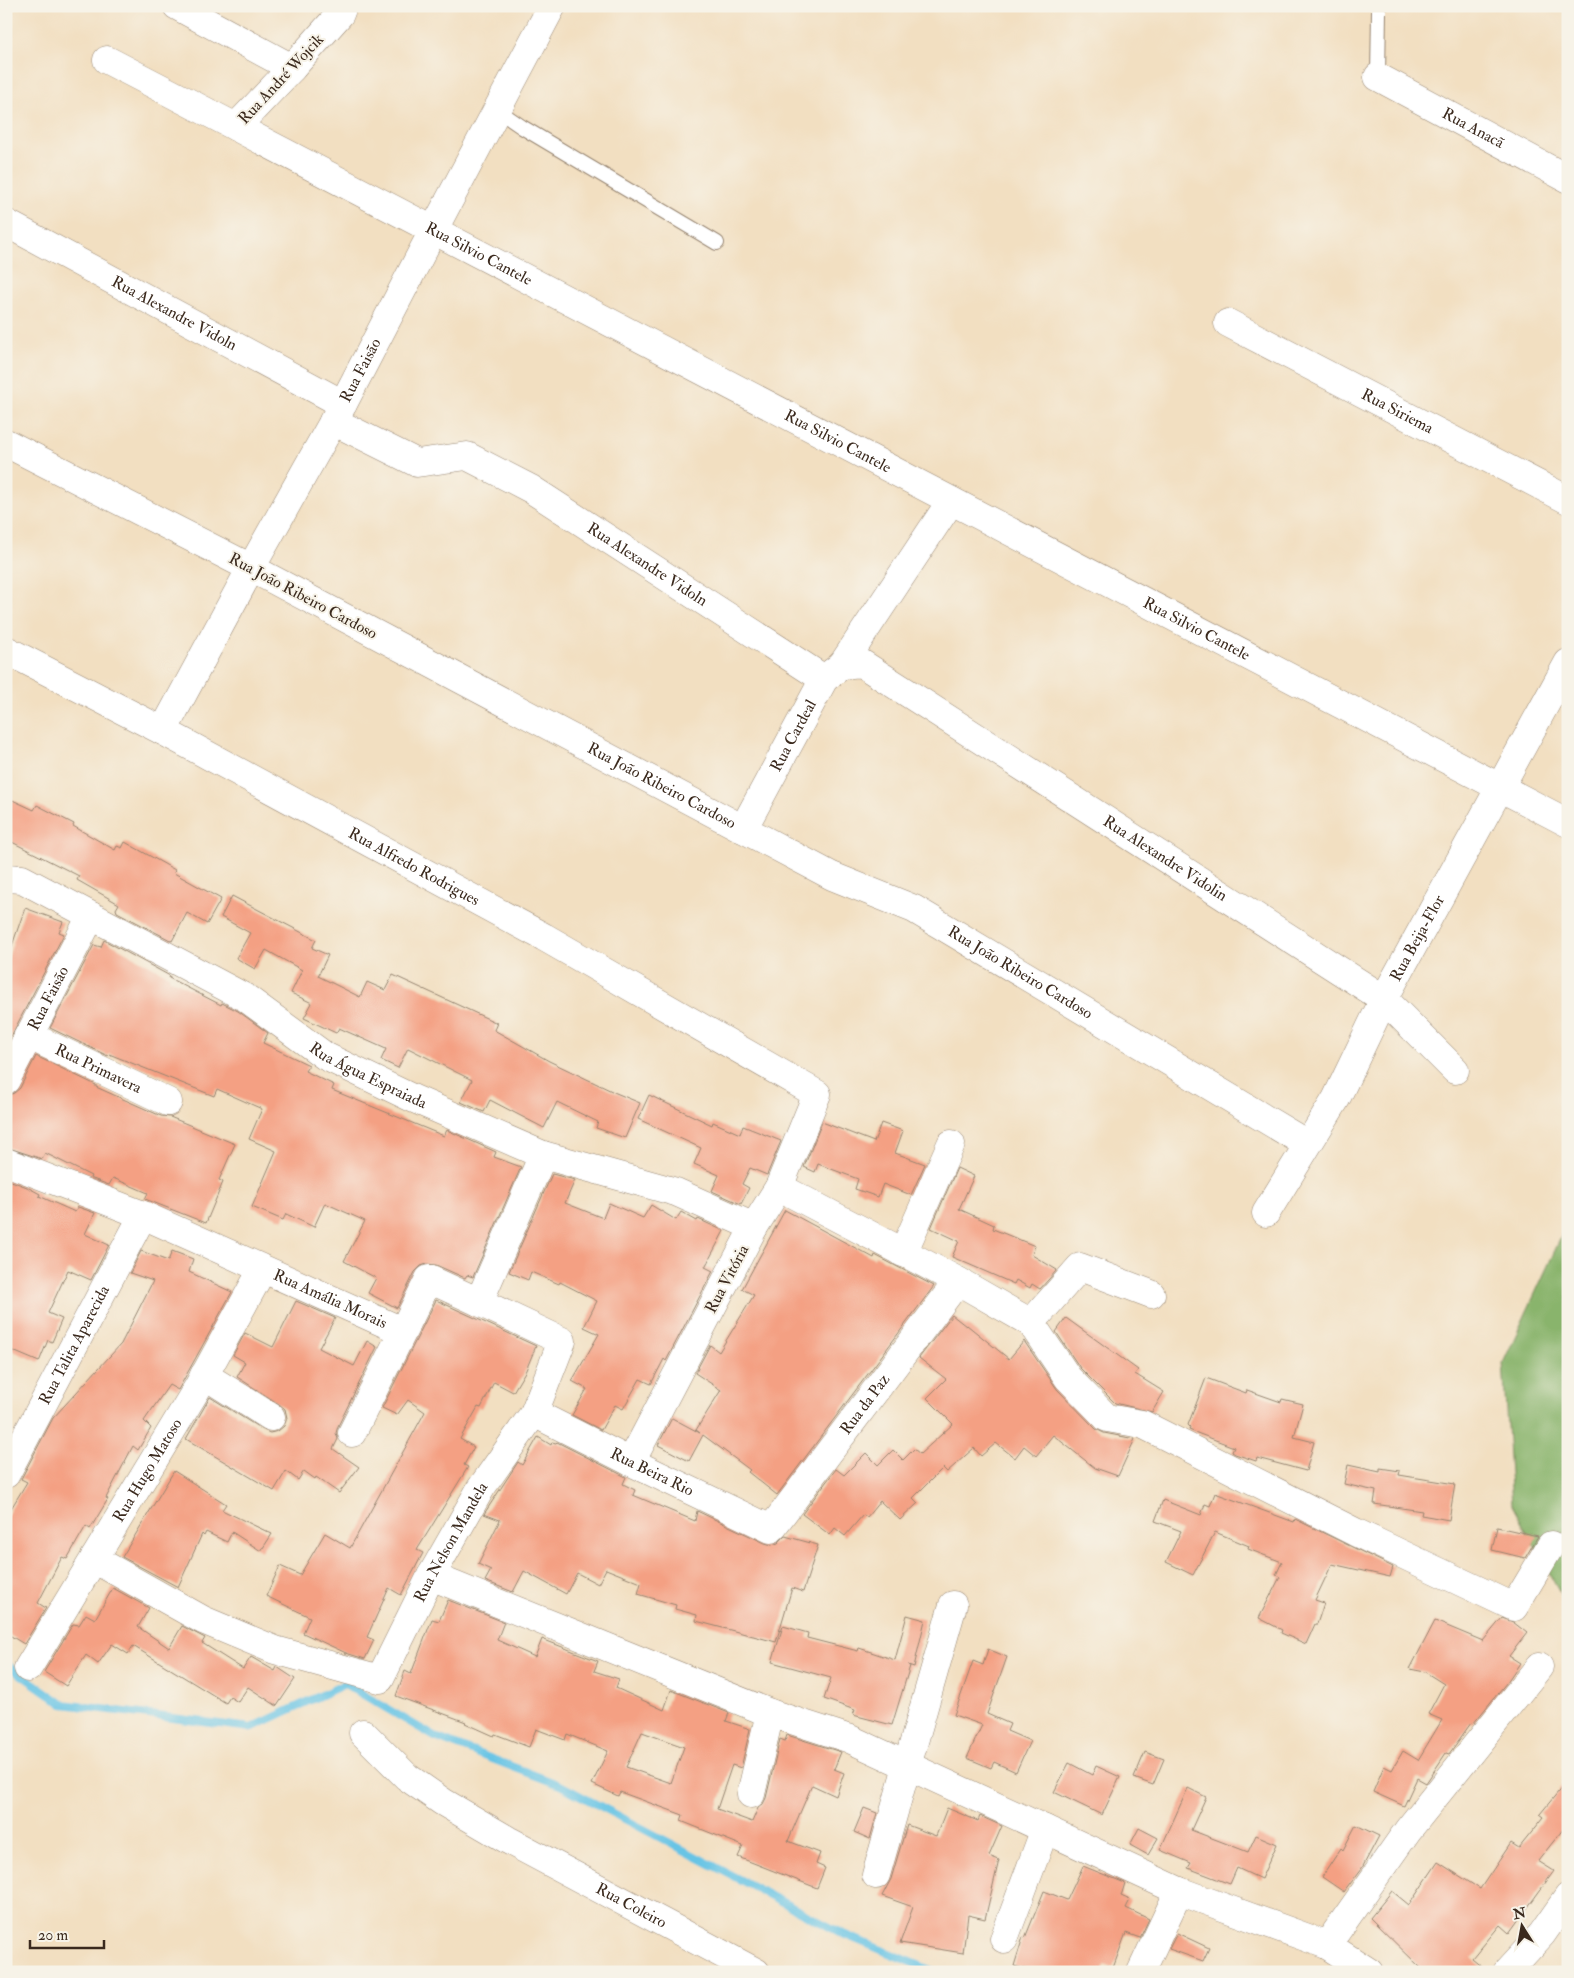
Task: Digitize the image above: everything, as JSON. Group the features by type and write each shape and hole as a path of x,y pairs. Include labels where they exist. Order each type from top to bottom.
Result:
{"street":[{"path":"177,6 292,68"},
{"name":"Rua André Wojcik","path":"236,127 340,14 343,6"},
{"name":"Rua Faisão","path":"163,731 338,413 496,109 552,6"},
{"name":"Rua Silvio Cantele","path":"107,60 1568,823"},
{"name":"Rua Anacã","path":"1378,77 1568,179"},
{"name":"Rua Alexandre Vidoln","path":"6,223 338,413 417,463 467,456 531,489 842,669"},
{"name":"Rua Siriema","path":"1228,323 1568,500"},
{"name":"Rua João Ribeiro Cardoso","path":"6,443 251,568 832,876 914,909 1307,1144"},
{"name":"Rua Cardeal","path":"743,829 842,669 951,501"},
{"name":"Rua Alfredo Rodrigues","path":"6,650 163,731 544,937 818,1094"},
{"name":"Rua Beija-Flor","path":"1266,1213 1336,1099 1384,999 1568,663"},
{"name":"Rua Alexandre Vidolin","path":"842,669 1384,999 1455,1070"},
{"name":"Rua Água Espraiada","path":"6,878 22,879 246,998 325,1056 412,1098 543,1155 676,1192 754,1227"},
{"name":"Rua Faisão","path":"6,1080 91,916"},
{"name":"Rua Primavera","path":"28,1036 168,1102"},
{"name":"Rua Vitória","path":"631,1462 754,1227 779,1186 818,1094"},
{"path":"903,1253 951,1144"},
{"path":"480,1302 543,1155"},
{"name":"Rua Amália Morais","path":"6,1162 143,1215 262,1270 402,1331 429,1279 480,1302"},
{"path":"779,1186 958,1281 1031,1323 1068,1378 1107,1418 1142,1424 1371,1527 1514,1607 1551,1546"},
{"name":"Rua Talita Aparecida","path":"6,1474 74,1350 143,1215"},
{"path":"1031,1323 1080,1268 1151,1294"},
{"name":"Rua Hugo Matoso","path":"28,1668 204,1375 262,1270"},
{"name":"Rua da Paz","path":"771,1529 958,1281"},
{"name":"Rua Nelson Mandela","path":"94,1559 203,1620 275,1650 380,1679 431,1576 481,1488 534,1413 562,1340 480,1302"},
{"path":"352,1433 402,1331"},
{"path":"204,1375 270,1417"},
{"name":"Rua Beira Rio","path":"534,1413 771,1529"},
{"path":"431,1576 770,1713 850,1739 1179,1892 1327,1945 1369,1972"},
{"path":"876,1875 953,1605"},
{"path":"1327,1945 1408,1830 1539,1667"},
{"path":"751,1794 770,1713"},
{"name":"Rua Coleiro","path":"363,1733 407,1776 443,1802 508,1840 756,1972"},
{"path":"1004,1939 1045,1829"},
{"path":"1141,1972 1179,1892"},
{"path":"1507,1972 1542,1934 1568,1897"}],"lane":[{"path":"1378,77 1380,10"},
{"path":"496,109 522,127 717,243"}],"green space":[{"path":"1568,1222 1568,1608 1512,1505 1503,1363"}],"building":[{"path":"6,797 34,810 37,805 74,824 73,826 115,850 117,846 122,848 125,842 175,870 174,873 221,899 207,924 187,913 172,941 117,912 116,909 119,904 77,880 79,876 6,839"},
{"path":"232,896 316,940 312,948 328,955 318,976 360,997 367,982 385,990 393,975 497,1023 494,1030 549,1061 640,1103 625,1138 596,1128 598,1122 557,1102 544,1128 490,1100 484,1112 461,1102 472,1080 408,1048 398,1068 381,1060 386,1049 339,1028 336,1033 304,1018 312,1003 291,993 302,970 266,950 255,969 236,958 250,933 221,917"},
{"path":"25,908 63,922 59,932 64,934 6,1046 6,963"},
{"path":"104,940 170,976 169,978 221,1005 222,1003 238,1011 268,1033 263,1043 309,1065 305,1071 334,1085 332,1090 444,1136 447,1130 496,1152 494,1157 521,1167 473,1277 467,1275 465,1278 436,1265 427,1264 421,1266 415,1272 397,1308 368,1293 376,1278 344,1261 365,1221 325,1203 314,1227 286,1214 283,1220 252,1207 276,1151 249,1139 262,1109 217,1089 214,1096 109,1054 108,1056 50,1028 94,945 101,947"},
{"path":"36,1056 96,1085 96,1087 161,1116 170,1117 235,1144 219,1180 223,1182 206,1223 145,1199 148,1193 113,1178 109,1185 90,1178 91,1176 45,1153 42,1159 6,1147 6,1096 20,1088"},
{"path":"649,1095 712,1125 713,1122 740,1134 743,1126 781,1141 767,1175 750,1168 742,1184 749,1188 741,1204 712,1191 719,1175 694,1164 701,1148 638,1119"},
{"path":"822,1122 874,1142 881,1123 903,1131 895,1153 925,1164 911,1195 883,1184 878,1197 855,1189 858,1179 818,1164 815,1172 804,1167"},
{"path":"957,1168 974,1176 959,1209 994,1225 993,1229 1035,1246 1032,1255 1057,1270 1040,1289 1032,1284 1030,1288 1016,1280 1014,1284 952,1257 959,1241 931,1228"},
{"path":"552,1174 575,1180 565,1203 603,1218 609,1203 643,1218 651,1205 676,1220 681,1212 697,1221 698,1219 724,1231 705,1267 713,1271 666,1361 664,1359 651,1384 640,1379 623,1409 615,1405 601,1430 572,1415 587,1389 572,1381 599,1334 584,1327 597,1301 560,1282 559,1284 531,1272 528,1280 509,1272"},
{"path":"6,1179 27,1187 40,1194 39,1196 75,1212 78,1207 95,1213 85,1234 109,1245 91,1280 68,1270 48,1313 62,1319 52,1342 48,1340 39,1362 6,1348"},
{"path":"785,1210 874,1258 875,1255 934,1286 777,1495 748,1472 750,1470 703,1435 689,1461 658,1445 672,1418 700,1433 696,1430 721,1390 695,1373 710,1345 719,1352 754,1295 742,1289"},
{"path":"141,1251 168,1261 172,1251 193,1259 189,1272 232,1292 178,1390 169,1385 144,1421 151,1428 138,1450 133,1446 106,1498 108,1499 90,1529 86,1526 67,1559 62,1557 38,1603 46,1608 24,1644 6,1633 6,1517 27,1482 21,1479 53,1418 121,1344 153,1281 130,1273"},
{"path":"436,1300 536,1346 526,1370 513,1392 494,1382 481,1408 478,1407 460,1439 474,1447 464,1465 468,1467 417,1550 423,1553 401,1595 389,1588 367,1637 374,1640 365,1659 346,1653 303,1633 310,1617 266,1596 280,1566 300,1575 325,1533 350,1548 425,1412 408,1400 397,1415 382,1408"},
{"path":"296,1301 335,1318 319,1348 354,1366 367,1341 377,1347 336,1433 338,1439 333,1449 359,1467 339,1493 304,1471 298,1480 286,1471 274,1491 186,1439 210,1397 270,1433 278,1431 284,1426 287,1418 285,1409 237,1377 245,1362 233,1355 245,1333 273,1347"},
{"path":"952,1315 1009,1359 1024,1341 1057,1389 1096,1429 1104,1433 1135,1439 1118,1476 1095,1468 1053,1435 1036,1456 1024,1446 1015,1458 996,1443 981,1456 974,1448 947,1472 943,1468 913,1498 918,1503 900,1520 880,1501 867,1517 863,1515 845,1536 835,1528 830,1535 802,1514 836,1469 844,1475 866,1453 878,1465 893,1450 903,1460 914,1449 920,1454 953,1424 927,1398 946,1379 919,1358"},
{"path":"1066,1318 1138,1370 1135,1374 1164,1392 1152,1412 1115,1403 1080,1368 1056,1332"},
{"path":"1206,1378 1246,1393 1247,1390 1281,1402 1282,1399 1303,1404 1294,1437 1314,1442 1306,1471 1257,1458 1256,1461 1235,1454 1232,1452 1234,1447 1189,1430 1190,1427 1188,1425"},
{"path":"538,1437 551,1445 552,1442 557,1442 626,1477 623,1484 635,1490 633,1495 695,1521 697,1511 772,1545 778,1543 785,1536 818,1545 803,1592 792,1588 776,1642 696,1621 697,1615 675,1609 676,1605 638,1594 641,1583 606,1569 598,1584 577,1573 566,1594 524,1571 513,1592 485,1581 491,1570 478,1564 500,1520 484,1514 518,1462 522,1465"},
{"path":"1348,1465 1380,1472 1380,1468 1400,1471 1399,1475 1455,1484 1449,1520 1421,1515 1422,1511 1374,1504 1376,1491 1344,1484"},
{"path":"174,1471 226,1504 222,1510 272,1534 261,1551 232,1532 227,1542 206,1532 204,1536 202,1534 178,1587 122,1557"},
{"path":"1215,1493 1294,1522 1295,1519 1393,1567 1390,1577 1332,1564 1315,1600 1324,1603 1317,1624 1315,1624 1306,1644 1281,1633 1282,1630 1259,1618 1280,1577 1276,1575 1282,1562 1248,1549 1249,1546 1215,1532 1193,1575 1166,1562 1181,1531 1155,1521 1163,1500 1201,1515 1205,1504 1210,1506"},
{"path":"1497,1527 1538,1536 1525,1558 1492,1550"},
{"path":"113,1588 149,1608 138,1627 169,1648 182,1626 205,1638 202,1643 243,1669 251,1657 275,1671 277,1667 295,1679 277,1706 248,1687 238,1702 230,1697 226,1703 133,1646 128,1654 112,1644 98,1664 86,1655 66,1686 44,1672 73,1624 79,1625 86,1614 95,1619"},
{"path":"448,1600 504,1622 497,1640 535,1657 542,1639 598,1661 594,1671 619,1679 616,1688 664,1710 671,1690 729,1713 726,1721 750,1729 741,1768 732,1765 717,1809 752,1822 758,1808 766,1798 780,1739 785,1741 787,1735 841,1752 834,1769 844,1773 836,1796 812,1785 788,1841 820,1853 816,1864 825,1868 817,1888 738,1857 743,1846 681,1821 683,1815 620,1792 618,1796 592,1784 608,1751 567,1734 565,1740 536,1729 529,1747 495,1734 494,1736 466,1722 396,1696 405,1671 411,1674 432,1619 439,1621","holes":["642,1732 684,1747 671,1783 626,1767"]},
{"path":"907,1615 925,1620 914,1667 908,1665 910,1666 892,1725 853,1715 855,1710 824,1699 831,1678 772,1662 783,1626 808,1633 807,1638 858,1651 859,1648 895,1660"},
{"path":"1502,1618 1513,1622 1527,1633 1509,1656 1520,1663 1507,1682 1473,1724 1471,1723 1449,1754 1446,1753 1426,1783 1417,1778 1404,1806 1373,1792 1384,1766 1392,1770 1403,1751 1418,1760 1442,1720 1428,1714 1444,1684 1425,1672 1410,1669 1435,1621 1483,1641"},
{"path":"988,1649 1007,1657 987,1714 1010,1724 1007,1731 1030,1741 1016,1772 994,1762 991,1768 967,1758 982,1725 954,1715 973,1661 983,1665"},
{"path":"1145,1752 1164,1759 1153,1785 1134,1778"},
{"path":"1069,1763 1092,1775 1096,1766 1120,1777 1102,1815 1054,1792"},
{"path":"1568,1780 1568,1823 1538,1861 1554,1871 1509,1933 1500,1925 1472,1959 1488,1972 1425,1972 1370,1918 1392,1891 1409,1905 1438,1862 1480,1889 1511,1843 1519,1848 1544,1817 1540,1814"},
{"path":"1188,1788 1206,1797 1191,1830 1248,1852 1256,1835 1277,1844 1261,1879 1237,1868 1230,1884 1188,1868 1191,1863 1160,1850"},
{"path":"864,1808 877,1813 870,1839 854,1832"},
{"path":"947,1808 978,1821 980,1816 1002,1826 989,1856 999,1860 985,1919 968,1915 963,1953 900,1943 913,1907 882,1896 891,1879 907,1825 936,1836"},
{"path":"1356,1825 1379,1836 1362,1868 1344,1892 1322,1877 1341,1848 1343,1850"},
{"path":"1139,1828 1158,1838 1148,1855 1130,1845"},
{"path":"1083,1866 1125,1883 1121,1896 1130,1900 1126,1908 1149,1919 1140,1938 1126,1933 1113,1968 1105,1965 1102,1972 1034,1972 1014,1966 1023,1937 1025,1938 1044,1891 1067,1900"},
{"path":"1177,1933 1209,1948 1203,1961 1169,1949"}],"waterway":[{"path":"6,1664 63,1704 251,1728 345,1684 435,1737 560,1785 843,1934 935,1972"}]}
